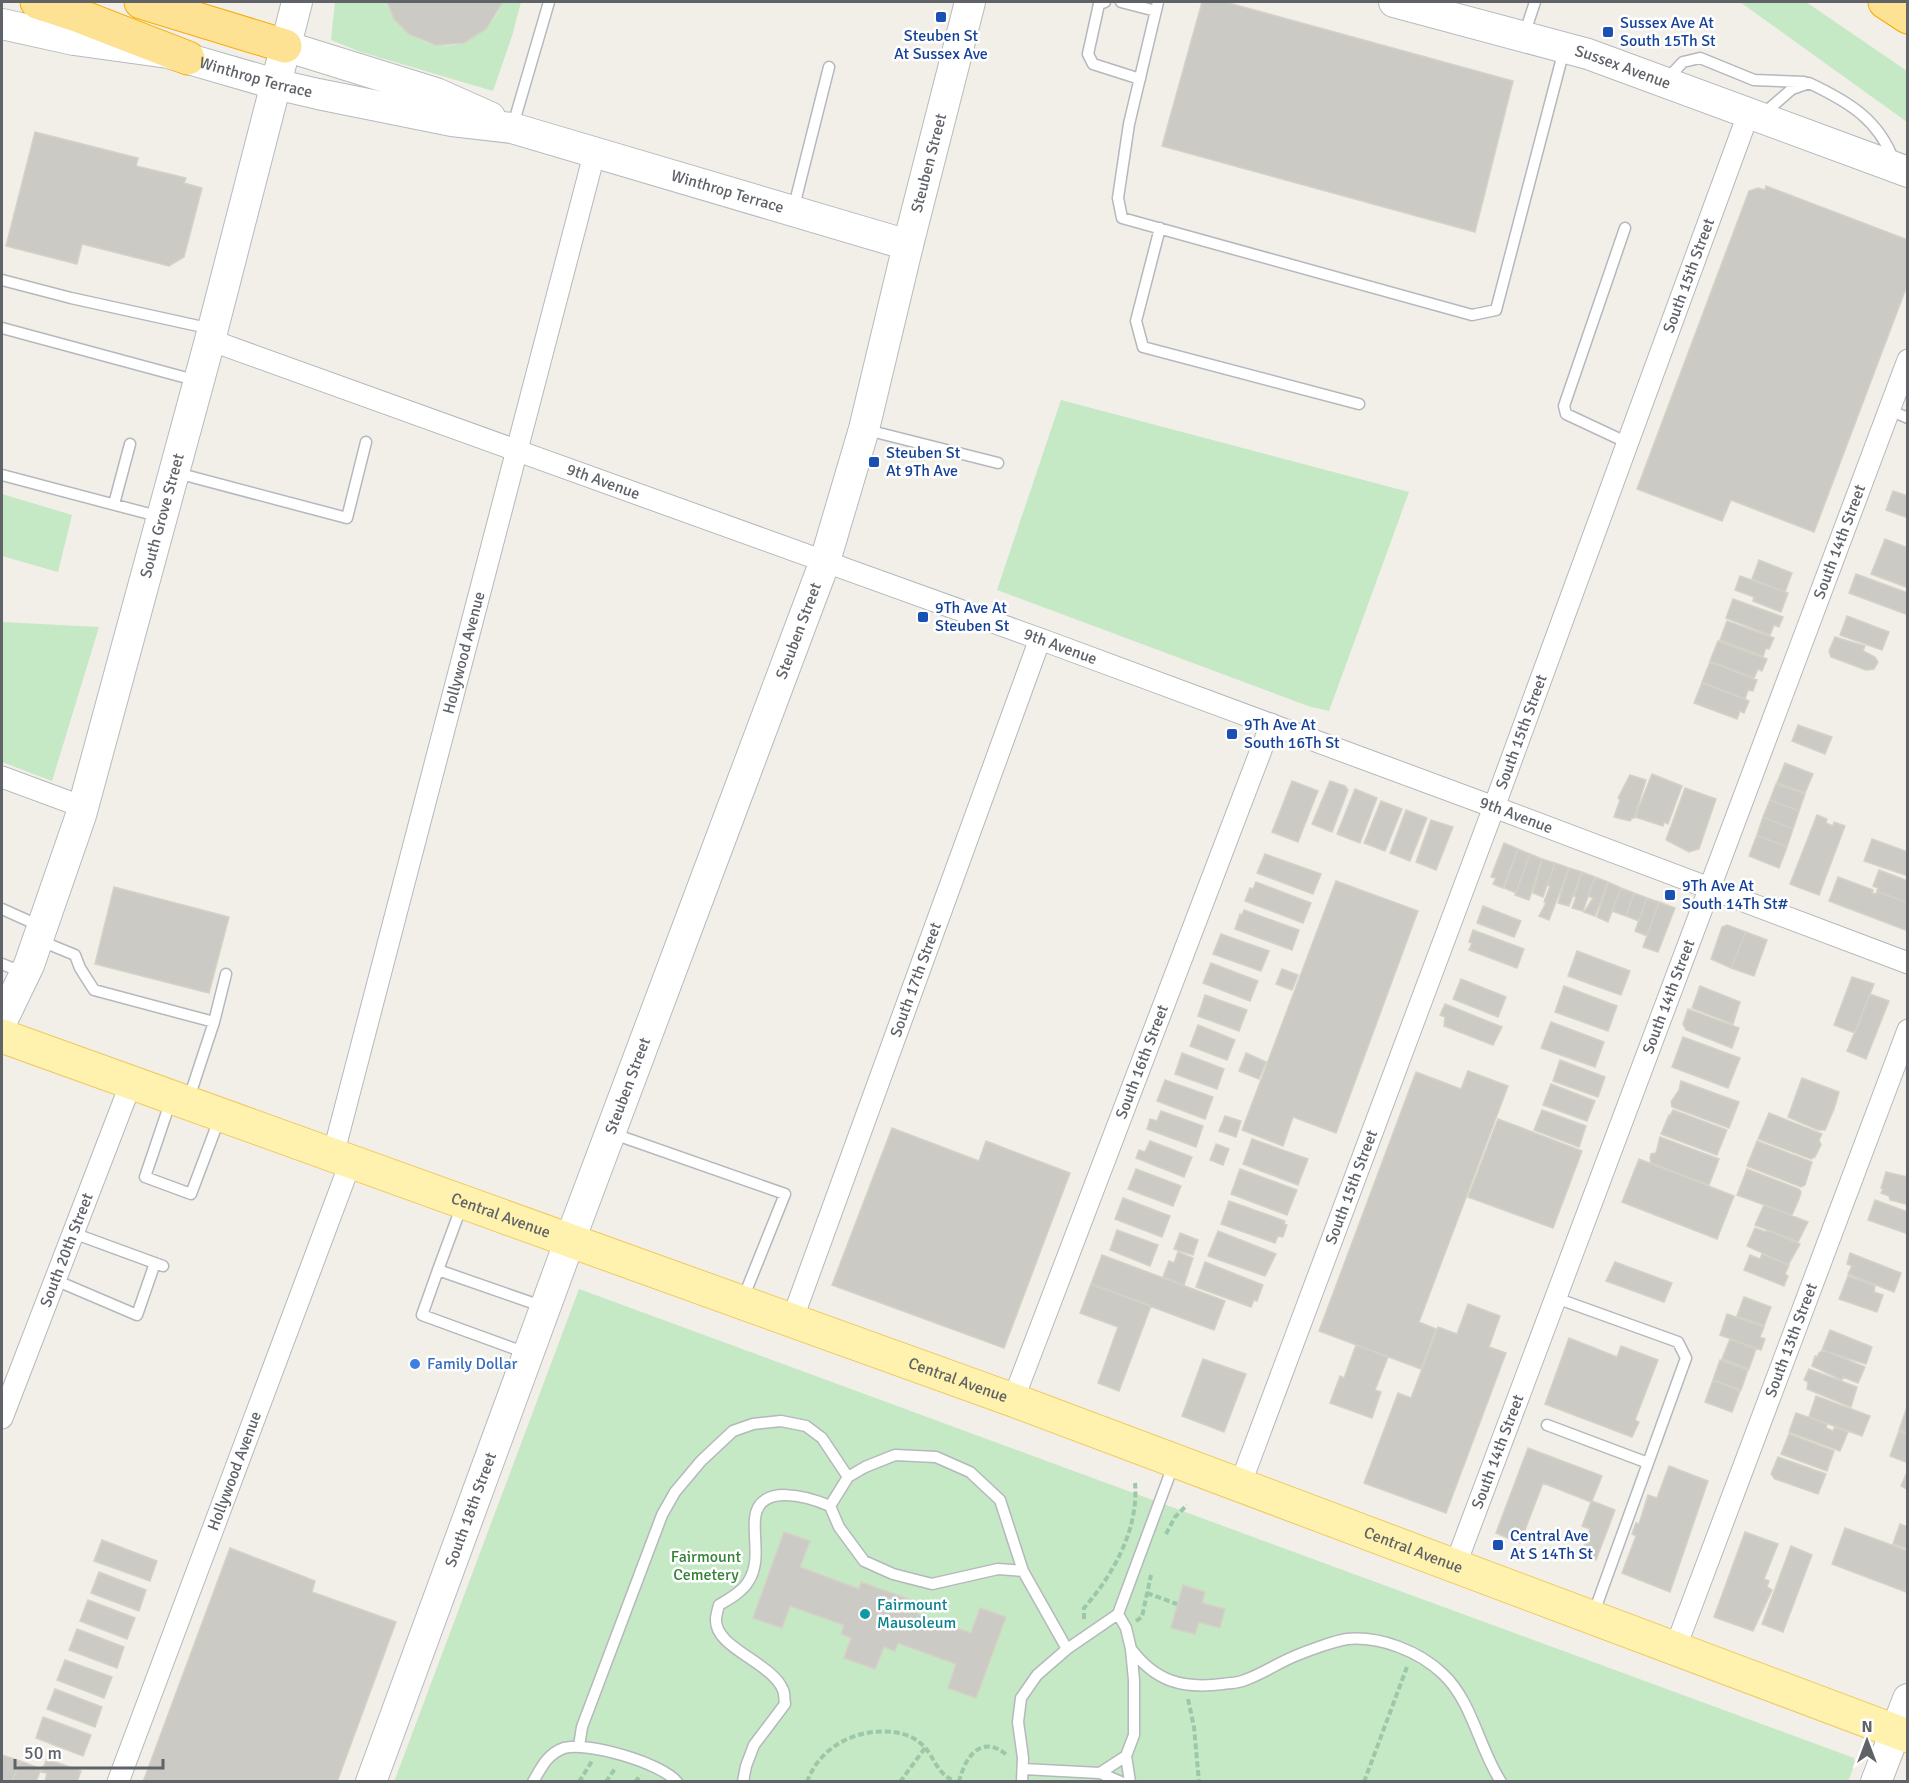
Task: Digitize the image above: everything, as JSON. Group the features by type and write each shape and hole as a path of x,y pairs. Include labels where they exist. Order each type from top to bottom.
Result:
{"highway":[{"path":"37,2 188,58"},
{"path":"141,2 285,46"},
{"path":"1885,2 1908,17"}],"main road":[{"name":"South Grove Street","path":"2,1021 13,968 40,933 83,807 199,381 297,2"},
{"name":"Steuben Street","path":"570,1240 825,561 864,429 908,244 970,2"},
{"name":"Sussex Avenue","path":"1394,2 1565,47 1902,169"},
{"name":"Winthrop Terrace","path":"2,24 51,36 148,49 188,58 275,84 441,119 512,128 908,244"},
{"name":"Winthrop Terrace","path":"285,46 436,93 512,128"},
{"name":"Central Avenue","path":"2,1036 1013,1400 1901,1734"},
{"name":"South 18th Street","path":"371,1782 570,1240"},
{"path":"1876,1782 1901,1734 1908,1699"}],"street":[{"name":"South 15th Street","path":"1240,1485 1628,443 1755,115"},
{"name":"Hollywood Avenue","path":"118,1782 342,1158 516,450 594,151"},
{"name":"9th Avenue","path":"211,335 516,450 1271,724 1908,963"},
{"name":"South 14th Street","path":"1455,1566 1709,888 1898,414 1908,360"},
{"name":"South 17th Street","path":"792,1320 1040,639"},
{"name":"South 16th Street","path":"1013,1400 1271,724"},
{"path":"2,777 83,807"},
{"name":"South 13th Street","path":"1675,1649 1908,1030"},
{"name":"South 20th Street","path":"2,1418 131,1083"}],"lane":[{"path":"512,128 549,2"},
{"path":"1105,2 1099,4 1088,54 1093,64 1140,79"},
{"path":"1121,2 1157,6 1129,124 1118,198 1122,218 1472,315 1496,310 1565,47"},
{"path":"1524,36 1535,2"},
{"path":"1664,82 1683,62 1700,58 1754,80 1809,83 1828,92 1869,119 1887,141 1902,169"},
{"path":"793,210 829,67"},
{"path":"1755,115 1792,89 1809,83"},
{"path":"1160,228 1136,321 1143,347 1359,404"},
{"path":"1625,228 1564,406 1566,414 1628,443"},
{"path":"2,280 211,335"},
{"path":"2,328 199,381"},
{"path":"864,429 998,463"},
{"path":"174,472 347,518 366,442"},
{"path":"114,504 130,444"},
{"path":"2,475 162,517"},
{"path":"2,909 75,955 80,968 94,990 214,1022"},
{"path":"221,1114 191,1194 145,1177 214,1022 226,974"},
{"path":"610,1133 785,1194 742,1302"},
{"path":"463,1202 422,1315 528,1354"},
{"path":"55,1280 137,1315 159,1265 73,1233"},
{"path":"438,1270 545,1307"},
{"path":"1556,1298 1678,1342 1686,1358 1592,1618"},
{"path":"579,1746 582,1727 662,1515 675,1492 700,1461 733,1431 753,1424 781,1421 806,1426 822,1438 848,1477"},
{"path":"1548,1425 1648,1463"},
{"path":"830,1506 848,1477 865,1467 895,1455 936,1457 970,1472 1000,1500 1023,1571 1067,1649"},
{"path":"1022,1782 1023,1763 1018,1722 1021,1698 1037,1675 1067,1649 1118,1614 1174,1461"},
{"path":"743,1782 754,1745 785,1704 783,1690 775,1677 748,1655 729,1645 719,1634 715,1620 719,1605 738,1593 748,1582 754,1569 755,1516 760,1506 768,1499 783,1494 814,1499 830,1506 839,1527 864,1561 893,1574 932,1584 998,1569 1023,1571"},
{"path":"1118,1614 1126,1629 1131,1649 1134,1680 1134,1734 1126,1756 1130,1782"},
{"path":"1131,1649 1143,1665 1166,1679 1199,1687 1244,1681 1295,1656 1347,1639 1380,1641 1413,1652 1443,1674 1460,1696 1473,1722 1485,1755 1502,1782"},
{"path":"533,1782 548,1757 564,1748 579,1746 651,1765 677,1782"},
{"path":"1100,1773 1126,1756"},
{"path":"1023,1763 1100,1773 1120,1782"}],"path":[{"path":"1088,1635 1083,1613 1113,1569 1127,1535 1136,1506 1135,1484"},
{"path":"1165,1536 1175,1517 1187,1505"},
{"path":"1126,1629 1142,1617 1152,1572"},
{"path":"1147,1593 1177,1604"},
{"path":"1364,1782 1413,1652"},
{"path":"1185,1684 1194,1727 1199,1782"},
{"path":"807,1782 817,1763 844,1740 857,1734 882,1731 897,1733 920,1742 937,1768 944,1775 958,1782 966,1760 971,1753 980,1748 988,1746 998,1748 1010,1758 1023,1763"},
{"path":"900,1782 925,1748"},
{"path":"579,1782 594,1758"},
{"path":"606,1782 618,1764"}],"green space":[{"path":"335,2 387,2 398,23 417,38 429,43 454,45 478,35 497,14 503,2 521,2 493,91 361,52 331,40"},
{"path":"1740,2 1806,2 1907,71 1907,122"},
{"path":"1061,400 1409,492 1329,711 1308,706 997,590"},
{"path":"2,494 72,515 58,572 2,556"},
{"path":"2,622 99,627 52,781 2,762"},
{"name":"Fairmount Cemetery","path":"579,1289 1854,1758 1855,1763 1848,1782 394,1782"}],"building":[{"path":"387,2 503,2 486,29 464,43 436,45 409,34 394,19"},
{"path":"1202,2 1225,2 1513,81 1475,232 1162,146"},
{"path":"35,132 138,158 136,166 186,178 184,183 202,188 184,257 169,266 82,244 77,264 6,246"},
{"path":"1766,186 1908,240 1908,283 1814,532 1731,500 1722,521 1637,489 1749,191 1758,188 1765,190"},
{"path":"1893,491 1908,496 1908,518 1886,510"},
{"path":"1885,539 1908,548 1906,587 1871,574"},
{"path":"1759,560 1792,573 1785,592 1752,579"},
{"path":"1856,574 1908,593 1908,615 1849,593"},
{"path":"1740,576 1788,593 1781,612 1753,601 1754,597 1735,590"},
{"path":"1733,599 1783,617 1779,627 1774,625 1770,635 1726,618"},
{"path":"1847,616 1889,632 1882,650 1840,635"},
{"path":"1727,621 1774,638 1769,649 1766,648 1763,656 1720,640"},
{"path":"1835,637 1865,646 1863,651 1875,657 1878,662 1874,669 1866,670 1831,657 1829,651"},
{"path":"1718,641 1767,659 1762,671 1758,669 1754,678 1710,661"},
{"path":"1710,662 1757,680 1753,691 1748,690 1745,699 1702,682"},
{"path":"1702,683 1749,701 1744,713 1740,711 1737,719 1694,703"},
{"path":"1798,725 1832,737 1825,754 1792,741"},
{"path":"1785,763 1813,774 1805,793 1777,783"},
{"path":"1652,774 1682,786 1668,824 1664,822 1663,826 1635,817"},
{"path":"1630,775 1646,780 1634,818 1630,821 1614,817 1620,800 1618,798"},
{"path":"1292,781 1318,791 1298,842 1272,832"},
{"path":"1330,781 1345,786 1348,790 1332,832 1312,824"},
{"path":"1776,784 1805,794 1799,811 1770,800"},
{"path":"1685,788 1716,799 1699,849 1689,852 1666,840"},
{"path":"1355,789 1377,798 1360,843 1337,834"},
{"path":"1770,800 1799,811 1793,829 1763,817"},
{"path":"1381,801 1402,809 1385,851 1364,843"},
{"path":"1406,810 1427,818 1410,861 1390,853"},
{"path":"1817,815 1827,819 1826,823 1833,826 1834,822 1845,826 1819,895 1790,884"},
{"path":"1763,817 1793,829 1787,847 1757,835"},
{"path":"1431,820 1453,827 1436,870 1416,862"},
{"path":"1757,835 1787,847 1779,868 1749,856"},
{"path":"1872,839 1908,852 1908,876 1864,861"},
{"path":"1504,843 1518,849 1503,888 1493,884 1496,878 1491,877"},
{"path":"1518,849 1530,854 1516,893 1504,888"},
{"path":"1265,854 1321,874 1313,894 1257,873"},
{"path":"1530,854 1542,859 1529,900 1515,895"},
{"path":"1542,859 1555,863 1543,897 1533,893"},
{"path":"1555,863 1569,868 1549,920 1539,916 1546,903 1544,902 1550,886 1547,885"},
{"path":"1569,868 1582,872 1569,906 1558,903"},
{"path":"1879,870 1908,881 1908,903 1877,891 1878,888 1873,886"},
{"path":"1582,872 1595,877 1583,911 1572,908"},
{"path":"1595,877 1608,882 1595,916 1584,912 1593,898 1588,896"},
{"path":"1838,877 1873,890 1872,893 1876,894 1877,891 1908,903 1908,931 1829,901"},
{"path":"1336,881 1418,911 1336,1133 1293,1117 1283,1146 1242,1130"},
{"path":"1256,882 1311,903 1303,923 1245,901 1250,888 1253,889"},
{"path":"1608,882 1621,888 1608,922 1597,917"},
{"path":"114,887 229,917 209,993 95,964"},
{"path":"1621,888 1634,893 1626,916 1612,911"},
{"path":"1634,893 1647,898 1639,921 1626,916"},
{"path":"1647,898 1659,902 1647,936 1635,931"},
{"path":"1659,902 1675,908 1658,952 1643,947"},
{"path":"1483,906 1521,921 1514,937 1477,923"},
{"path":"1244,910 1299,930 1292,950 1235,929 1240,914 1242,915"},
{"path":"1727,925 1746,932 1731,968 1711,959 1722,927"},
{"path":"1473,930 1524,949 1517,968 1469,950"},
{"path":"1746,932 1767,940 1754,976 1731,968"},
{"path":"1221,934 1269,951 1261,971 1213,954"},
{"path":"1577,951 1630,971 1621,995 1568,976"},
{"path":"1211,963 1258,981 1250,1001 1203,983"},
{"path":"1282,969 1298,975 1292,990 1276,984"},
{"path":"1852,977 1874,984 1855,1033 1834,1025"},
{"path":"1461,979 1506,997 1498,1017 1453,999"},
{"path":"1564,986 1617,1006 1608,1031 1555,1012"},
{"path":"1700,986 1740,1002 1733,1024 1692,1008"},
{"path":"1870,994 1889,1001 1866,1059 1847,1051"},
{"path":"1205,995 1247,1010 1239,1031 1198,1016"},
{"path":"1445,1004 1502,1027 1493,1045 1444,1026 1445,1017 1440,1015"},
{"path":"1688,1009 1739,1028 1732,1048 1686,1030 1683,1024"},
{"path":"1551,1022 1604,1042 1595,1067 1541,1048"},
{"path":"1198,1025 1235,1040 1227,1060 1190,1046"},
{"path":"1683,1037 1740,1058 1728,1088 1672,1067"},
{"path":"1182,1053 1224,1069 1217,1089 1175,1074"},
{"path":"1246,1053 1266,1062 1259,1079 1239,1071"},
{"path":"1560,1060 1605,1077 1598,1097 1553,1081"},
{"path":"1468,1071 1508,1086 1419,1322 1436,1329 1421,1369 1319,1331 1416,1072 1461,1089"},
{"path":"1802,1078 1839,1092 1825,1130 1818,1130 1788,1117"},
{"path":"1165,1080 1213,1097 1205,1119 1157,1101"},
{"path":"1681,1081 1739,1102 1729,1128 1672,1107 1671,1102 1679,1090"},
{"path":"1551,1084 1595,1101 1587,1121 1543,1105"},
{"path":"1542,1110 1586,1126 1579,1147 1534,1130"},
{"path":"1673,1110 1727,1130 1717,1155 1661,1134"},
{"path":"1161,1111 1203,1126 1196,1147 1147,1129 1150,1119 1157,1121"},
{"path":"1769,1113 1822,1134 1819,1140 1821,1145 1815,1157 1811,1159 1758,1139"},
{"path":"1225,1116 1241,1121 1236,1137 1219,1131"},
{"path":"1498,1119 1582,1151 1553,1228 1468,1197"},
{"path":"892,1128 979,1161 986,1141 1070,1173 1004,1348 832,1285"},
{"path":"1660,1137 1719,1159 1709,1185 1651,1163 1651,1154 1656,1153"},
{"path":"1252,1139 1308,1159 1298,1185 1243,1164"},
{"path":"1150,1141 1192,1157 1184,1177 1136,1158 1139,1150 1145,1152"},
{"path":"1757,1141 1812,1162 1805,1185 1801,1187 1747,1166"},
{"path":"1216,1144 1229,1149 1223,1165 1210,1160"},
{"path":"1639,1159 1734,1196 1717,1239 1622,1202"},
{"path":"1136,1169 1181,1186 1173,1206 1128,1189"},
{"path":"1240,1169 1297,1190 1287,1215 1231,1194"},
{"path":"1747,1169 1799,1189 1801,1192 1792,1215 1737,1195"},
{"path":"1886,1172 1908,1177 1906,1204 1890,1200 1889,1196 1881,1193"},
{"path":"1123,1198 1170,1216 1162,1237 1115,1219"},
{"path":"1875,1200 1908,1212 1908,1234 1868,1220"},
{"path":"1229,1201 1285,1221 1284,1224 1287,1225 1283,1237 1278,1236 1275,1243 1221,1224"},
{"path":"1764,1205 1808,1222 1798,1242 1755,1225"},
{"path":"1755,1228 1766,1232 1767,1230 1800,1244 1788,1265 1747,1246"},
{"path":"1117,1230 1158,1245 1150,1266 1110,1250"},
{"path":"1218,1231 1276,1254 1265,1276 1208,1256"},
{"path":"1180,1233 1198,1240 1193,1255 1174,1249"},
{"path":"1178,1252 1193,1258 1184,1285 1163,1277 1169,1261 1174,1263"},
{"path":"1850,1253 1901,1273 1894,1292 1848,1274 1852,1266 1847,1264"},
{"path":"1762,1254 1789,1265 1785,1274 1788,1276 1784,1286 1744,1270 1750,1255 1760,1259"},
{"path":"1102,1255 1225,1301 1214,1330 1091,1284"},
{"path":"1205,1262 1263,1285 1257,1301 1254,1300 1251,1307 1196,1287"},
{"path":"1615,1262 1672,1283 1664,1302 1606,1281"},
{"path":"1848,1276 1875,1286 1874,1292 1883,1295 1877,1312 1839,1299"},
{"path":"1091,1284 1151,1306 1119,1391 1098,1383 1118,1327 1080,1313"},
{"path":"1744,1297 1771,1307 1764,1326 1737,1316"},
{"path":"1468,1304 1500,1316 1489,1347 1506,1353 1446,1513 1364,1483 1398,1393 1411,1398 1438,1327 1457,1334"},
{"path":"1727,1314 1764,1327 1760,1337 1765,1339 1761,1350 1720,1335"},
{"path":"1830,1330 1872,1347 1866,1364 1822,1350"},
{"path":"1569,1338 1617,1357 1621,1346 1658,1360 1635,1420 1639,1422 1632,1437 1545,1404"},
{"path":"1730,1339 1756,1349 1749,1369 1722,1359"},
{"path":"1356,1345 1388,1357 1375,1390 1381,1392 1372,1418 1330,1403 1340,1376 1344,1378"},
{"path":"1823,1350 1865,1367 1858,1383 1843,1377 1842,1380 1812,1366 1815,1356 1817,1357"},
{"path":"1203,1359 1246,1374 1224,1432 1182,1416"},
{"path":"1720,1360 1748,1370 1741,1390 1713,1380"},
{"path":"1809,1369 1857,1387 1851,1407 1807,1389 1808,1382 1804,1380"},
{"path":"1713,1380 1740,1391 1732,1412 1705,1402"},
{"path":"1816,1396 1870,1416 1862,1436 1809,1417"},
{"path":"1908,1407 1908,1433 1899,1430"},
{"path":"1796,1413 1827,1424 1826,1428 1833,1431 1835,1427 1848,1432 1840,1451 1789,1432"},
{"path":"1899,1431 1908,1434 1908,1463 1890,1456"},
{"path":"1789,1434 1834,1451 1827,1471 1781,1454"},
{"path":"1528,1448 1602,1476 1592,1501 1615,1510 1596,1560 1581,1554 1590,1529 1582,1526 1591,1502 1543,1483 1520,1543 1496,1533"},
{"path":"1778,1457 1826,1474 1818,1494 1775,1479 1771,1474"},
{"path":"1669,1466 1708,1481 1670,1592 1622,1573 1636,1536 1632,1534 1636,1523 1639,1524 1648,1495 1657,1498"},
{"path":"1908,1470 1908,1490 1901,1486"},
{"path":"1900,1524 1908,1527 1908,1549 1893,1544"},
{"path":"1845,1528 1908,1551 1906,1592 1832,1564"},
{"name":"Fairmount Mausoleum","path":"784,1532 810,1541 800,1567 859,1589 861,1582 911,1600 908,1610 971,1633 980,1608 1006,1617 976,1698 948,1688 956,1664 898,1643 895,1651 884,1647 875,1669 844,1658 851,1638 841,1634 844,1625 790,1606 782,1628 753,1618"},
{"path":"1745,1532 1778,1544 1764,1579 1769,1581 1767,1587 1772,1590 1753,1631 1714,1617"},
{"path":"102,1540 157,1561 150,1581 94,1561"},
{"path":"1791,1546 1812,1555 1783,1632 1762,1624"},
{"path":"230,1548 315,1581 312,1592 396,1622 337,1782 143,1782"},
{"path":"99,1572 146,1590 139,1611 91,1593"},
{"path":"1183,1585 1205,1592 1202,1603 1225,1609 1220,1628 1199,1622 1195,1634 1171,1628"},
{"path":"88,1600 135,1618 127,1639 80,1621"},
{"path":"77,1629 124,1647 117,1668 69,1650"},
{"path":"65,1660 112,1677 104,1698 57,1680"},
{"path":"55,1689 102,1707 95,1727 47,1709"},
{"path":"43,1717 91,1735 83,1756 36,1738"},
{"path":"2,1755 20,1761 12,1782 2,1782"},
{"path":"47,1759 81,1771 77,1782 45,1781 47,1773 41,1772"},
{"path":"20,1761 41,1769 36,1782 12,1782"}],"place":[{"name":"Steuben St At Sussex Ave","path":"941,17"},
{"name":"Sussex Ave At South 15Th St","path":"1608,32"},
{"name":"Steuben St At 9Th Ave","path":"874,462"},
{"name":"9Th Ave At Steuben St","path":"923,617"},
{"name":"9Th Ave At South 16Th St","path":"1232,734"},
{"name":"9Th Ave At South 14Th St#","path":"1670,895"},
{"name":"Family Dollar","path":"415,1364"},
{"name":"Central Ave At S 14Th St","path":"1498,1545"},
{"name":"Fairmount Mausoleum","path":"865,1614"}]}
